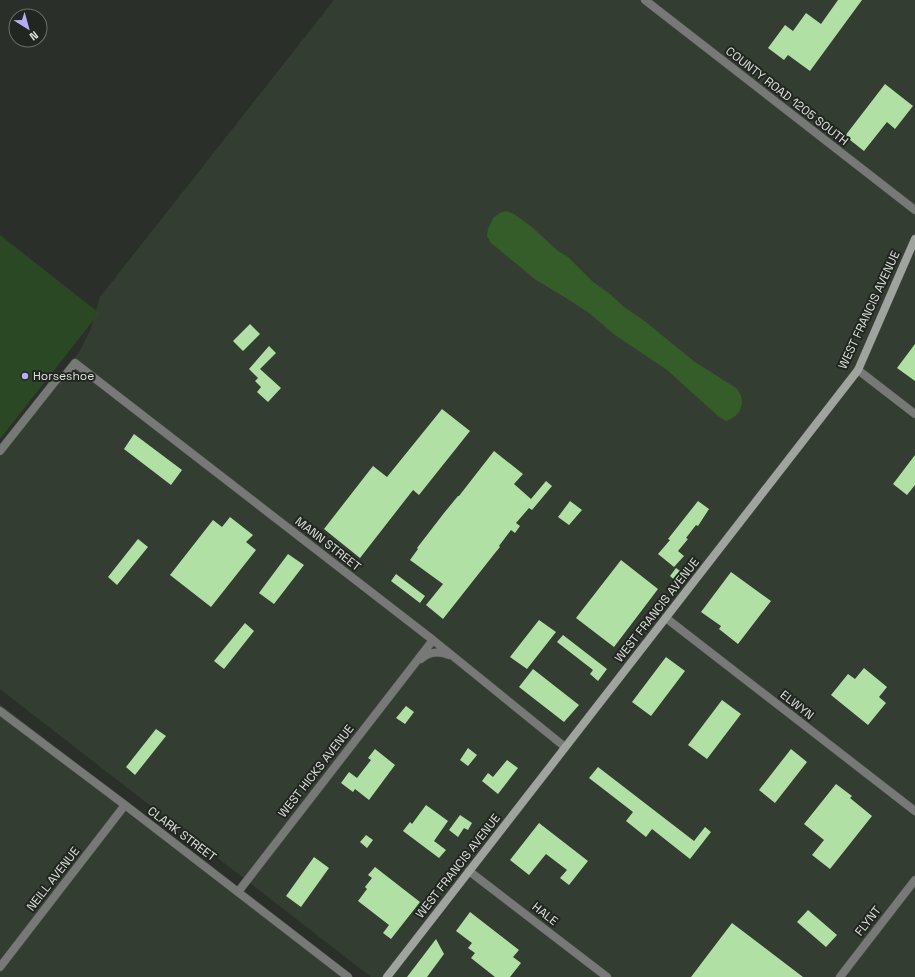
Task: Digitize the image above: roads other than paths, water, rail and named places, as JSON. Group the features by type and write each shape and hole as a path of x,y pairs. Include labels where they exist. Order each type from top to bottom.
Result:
{"street":[{"name":"COUNTY ROAD 1205 SOUTH","path":"645,0 915,210"},
{"name":"WEST FRANCIS AVENUE","path":"386,977 858,370 915,239"},
{"name":"MANN STREET","path":"0,451 57,379 64,377 75,363 433,640 565,747"},
{"path":"858,370 915,414"},
{"name":"ELWYN","path":"666,618 915,811"},
{"name":"WEST HICKS AVENUE","path":"238,892 433,640"},
{"name":"WEST HICKS AVENUE","path":"414,665 424,656 434,652 446,653 457,659"},
{"name":"CLARK STREET","path":"0,711 125,805 348,977"},
{"name":"NEILL AVENUE","path":"0,967 125,805"},
{"name":"HALE","path":"469,871 607,977"},
{"name":"FLYNT","path":"840,977 915,880"}],"place":[{"name":"Horseshoe","path":"25,376"}]}
